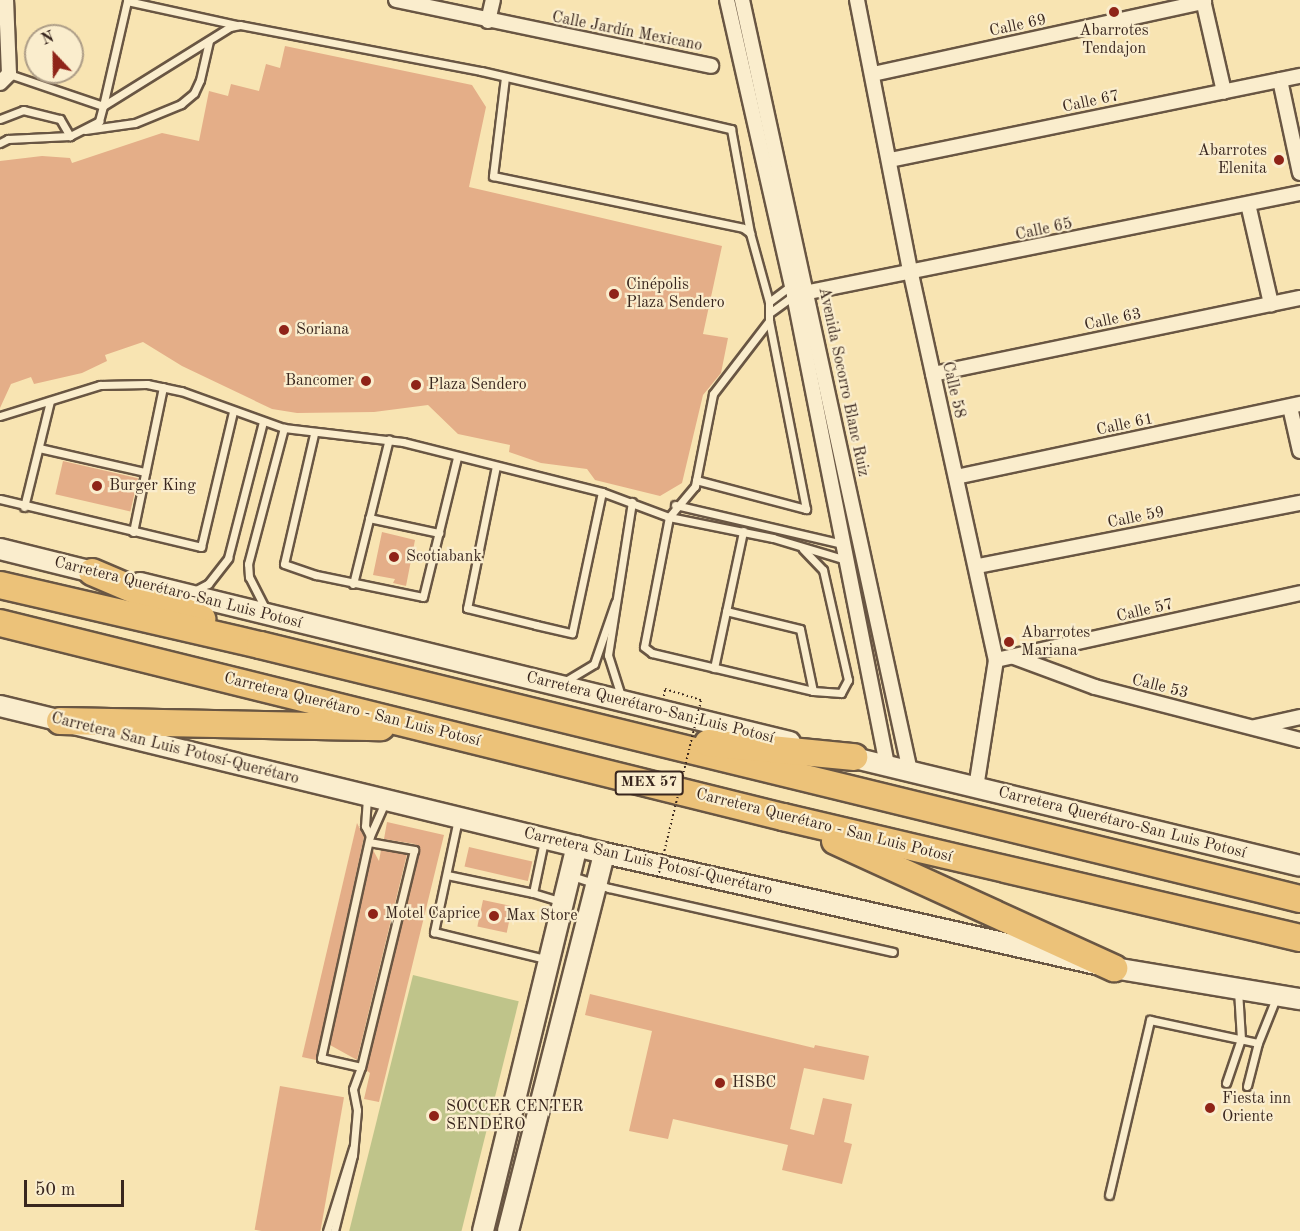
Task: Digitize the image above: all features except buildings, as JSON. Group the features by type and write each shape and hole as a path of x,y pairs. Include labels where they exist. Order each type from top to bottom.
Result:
{"highway":[{"path":"92,572 260,645"},
{"name":"MEX 57","path":"0,585 260,645 1300,899"},
{"name":"Carretera Querétaro - San Luis Potosí","path":"0,623 783,817 1300,938"},
{"path":"60,721 427,728"},
{"path":"624,735 854,758"},
{"path":"783,817 1113,968"}],"main road":[{"name":"Carretera Querétaro-San Luis Potosí","path":"0,549 1300,866"},
{"name":"Carretera San Luis Potosí-Querétaro","path":"0,706 604,853 1113,968 1300,999"},
{"path":"483,1231 577,846"},
{"path":"508,1231 604,853"},
{"path":"542,986 570,992"}],"street":[{"path":"4,78 6,0"},
{"name":"Calle Jardín Mexicano","path":"396,0 711,66"},
{"path":"488,21 493,0"},
{"name":"Avenida Socorro Blanc Ruiz","path":"727,0 799,288 910,771"},
{"name":"Avenida Socorro Blanc Ruiz","path":"742,0 760,73 887,765"},
{"name":"Calle 58","path":"857,0 911,274 978,566 996,660 976,787"},
{"path":"1204,1 1224,92"},
{"name":"Calle 69","path":"873,74 1204,1"},
{"path":"745,72 760,73"},
{"name":"Calle 67","path":"890,160 1300,76"},
{"path":"1280,81 1300,173"},
{"name":"Calle 65","path":"799,288 911,274 1300,193"},
{"path":"1248,204 1271,304"},
{"name":"Calle 63","path":"933,374 1300,298"},
{"path":"1295,405 1300,451"},
{"name":"Calle 61","path":"956,477 1295,405"},
{"name":"Calle 59","path":"978,566 1300,503"},
{"name":"Calle 57","path":"996,660 1300,593"},
{"name":"Calle 53","path":"1014,657 1095,687 1300,740"},
{"path":"876,705 887,708 894,702"},
{"path":"1252,727 1300,717"}],"lane":[{"path":"0,143 8,139 70,136 99,121 127,1 505,77 731,129 750,233 771,312 769,321 806,509 696,480"},
{"path":"4,78 103,106 209,40 240,25"},
{"path":"80,131 135,123 181,104 194,93 200,80 209,40"},
{"path":"505,77 493,176 633,204 750,233"},
{"path":"0,119 23,110 60,119 70,136"},
{"path":"769,302 799,288"},
{"path":"771,312 799,288"},
{"path":"769,321 712,394 696,480 686,498 675,506 669,517 645,647 652,653 714,668 813,691 835,695 841,693 848,680 823,570 802,549"},
{"path":"0,416 111,383 162,387 284,428 314,434 389,438 602,492 669,517 743,531 848,560"},
{"path":"133,532 162,387"},
{"path":"24,507 50,401"},
{"path":"0,499 24,507 201,547 233,412"},
{"path":"180,593 208,584 228,558 263,422"},
{"path":"269,615 249,577 248,564 284,428"},
{"path":"314,434 284,564 353,584 423,597 457,457"},
{"path":"353,584 389,438"},
{"path":"39,448 145,472"},
{"path":"496,466 467,608 536,625 572,633 602,492"},
{"path":"623,701 608,655 632,502"},
{"path":"675,506 845,544"},
{"path":"369,518 439,533"},
{"path":"714,668 743,531"},
{"path":"559,686 594,664 616,601"},
{"path":"726,611 800,629 813,691"},
{"path":"369,839 364,826 376,798"},
{"path":"361,1067 321,1058 376,798"},
{"path":"458,817 434,932 548,960"},
{"path":"533,893 544,838"},
{"path":"334,1231 352,1148 357,1110 353,1089 361,1067 414,850 369,839"},
{"path":"447,875 533,893 563,903"},
{"path":"570,876 597,885 893,952"},
{"path":"1226,1083 1240,1040 1238,990"},
{"path":"1247,1086 1258,1043 1277,995"},
{"path":"1109,1195 1150,1020 1258,1043"},
{"path":"327,1231 345,1162 352,1148"}],"path":[{"path":"658,877 701,700"}],"green space":[{"name":"SOCCER CENTER SENDERO","path":"413,975 519,1001 462,1231 349,1231"}],"place":[{"name":"Abarrotes Tendajon","path":"1114,12"},
{"name":"Abarrotes Elenita","path":"1279,160"},
{"name":"Cinépolis Plaza Sendero","path":"614,294"},
{"name":"Soriana","path":"284,330"},
{"name":"Bancomer","path":"366,381"},
{"name":"Plaza Sendero","path":"416,385"},
{"name":"Burger King","path":"97,486"},
{"name":"Scotiabank","path":"394,557"},
{"name":"Abarrotes Mariana","path":"1009,642"},
{"name":"Motel Caprice","path":"373,914"},
{"name":"Max Store","path":"494,916"},
{"name":"HSBC","path":"720,1083"},
{"name":"Fiesta inn Oriente","path":"1210,1108"},
{"name":"SOCCER CENTER SENDERO","path":"434,1116"}]}
